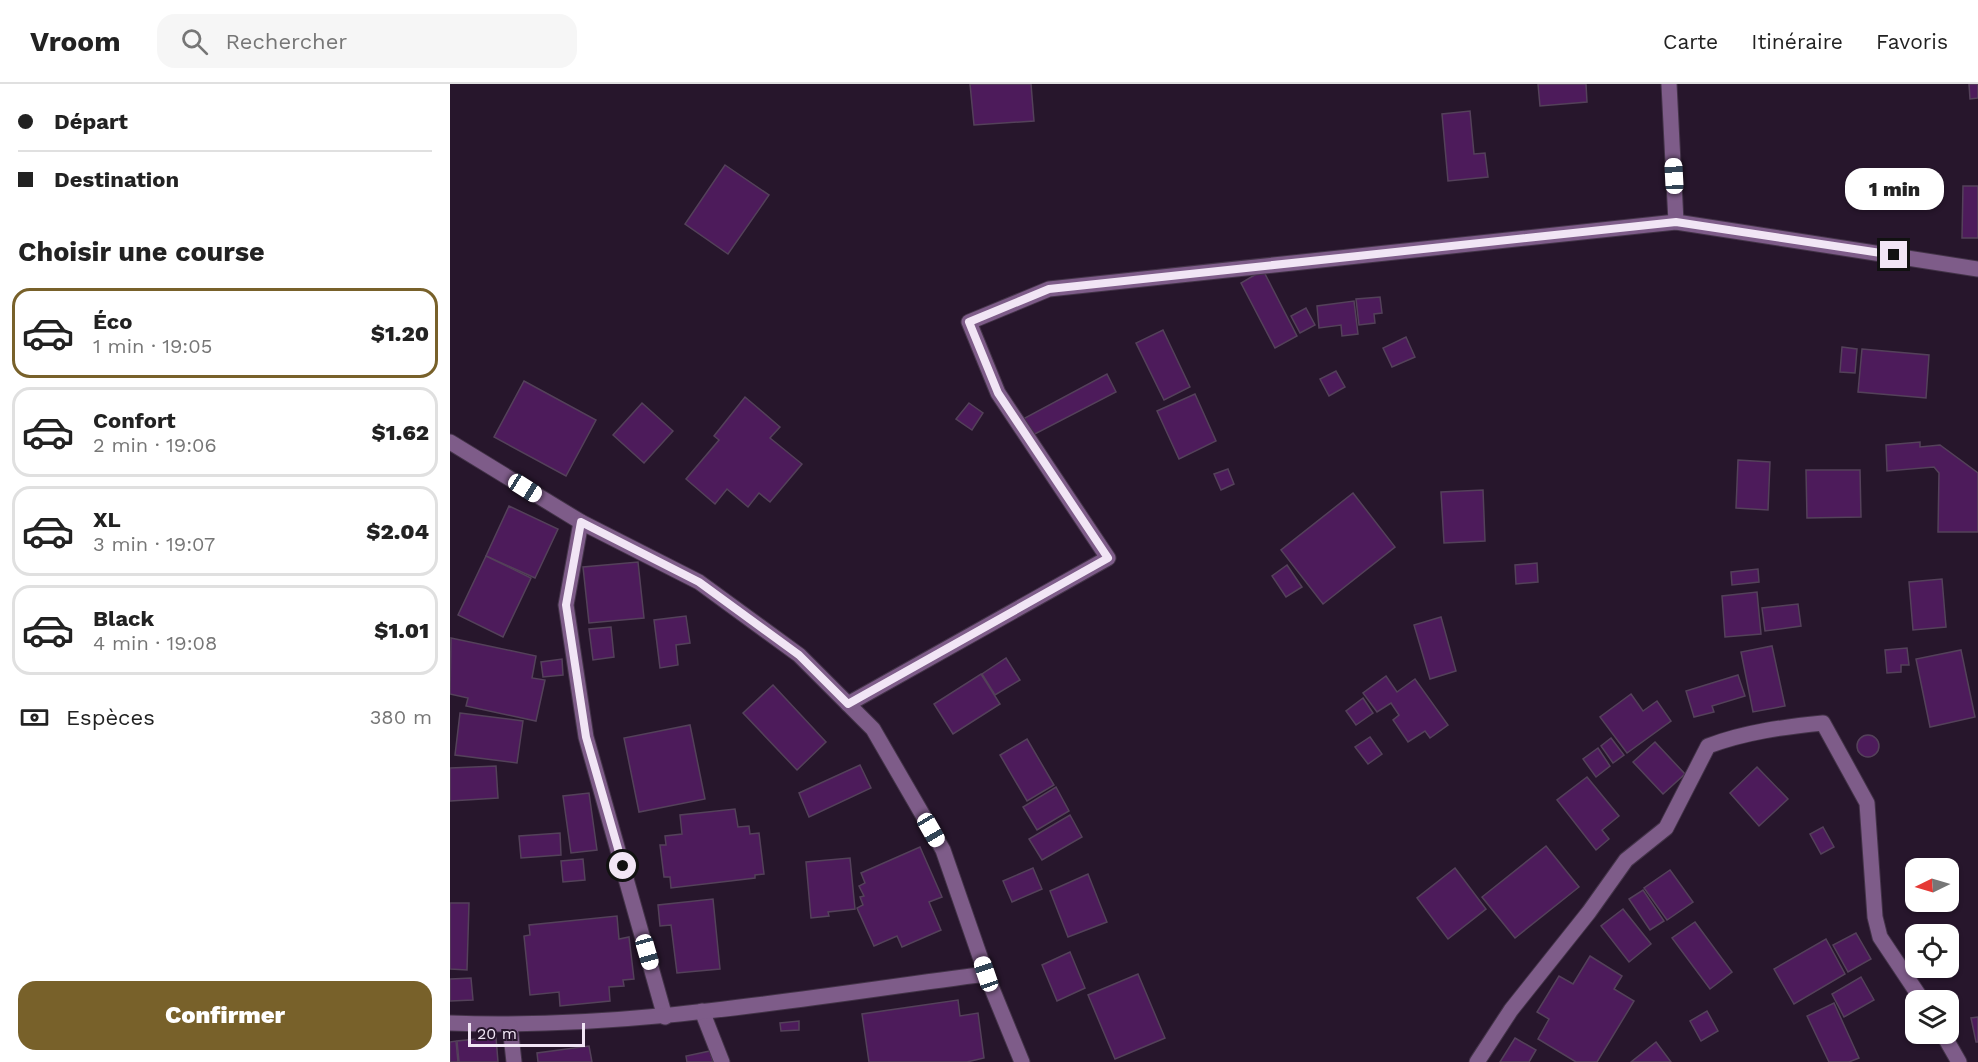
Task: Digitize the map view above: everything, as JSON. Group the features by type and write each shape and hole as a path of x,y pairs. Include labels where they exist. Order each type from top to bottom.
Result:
{"street":[{"path":"1669,84 1676,222"},
{"path":"848,704 1108,558 998,393 969,322 1049,289 1676,222 1978,269"},
{"path":"450,442 581,522 699,582 799,655 873,729 943,850 986,974 1022,1062"},
{"path":"581,522 566,605 586,737 665,1017"},
{"path":"1477,1062 1511,1010 1589,912 1626,860 1666,828 1708,746 1735,735 1823,723 1867,803 1875,917 1880,937 1915,990"},
{"path":"450,1023 510,1026 665,1017 986,974"},
{"path":"702,1011 722,1062"},
{"path":"510,1026 514,1062"},
{"path":"1949,1044 1959,1062"}],"building":[{"path":"970,84 1031,84 1034,121 974,125"},
{"path":"1538,84 1586,84 1587,102 1540,106"},
{"path":"1969,84 1978,84 1978,98 1970,99"},
{"path":"1470,111 1474,154 1485,153 1488,177 1448,181 1442,114"},
{"path":"725,165 769,195 728,254 685,224"},
{"path":"1963,186 1978,186 1978,238 1962,238"},
{"path":"1263,270 1297,336 1275,348 1241,283"},
{"path":"1380,297 1382,313 1374,314 1375,323 1359,325 1356,299"},
{"path":"1354,301 1358,334 1342,336 1341,325 1319,328 1317,306"},
{"path":"1306,308 1315,325 1300,333 1291,316"},
{"path":"1163,330 1190,387 1164,400 1136,343"},
{"path":"1406,337 1415,357 1392,367 1383,348"},
{"path":"1842,347 1857,349 1855,373 1840,372"},
{"path":"1862,349 1929,355 1926,398 1858,392"},
{"path":"1336,371 1345,387 1329,396 1320,379"},
{"path":"1107,374 1116,392 1031,436 1023,419"},
{"path":"524,381 596,420 566,476 494,437"},
{"path":"1195,394 1216,441 1179,459 1157,411"},
{"path":"745,397 780,427 770,438 802,464 770,502 759,493 748,507 727,489 715,504 686,479 719,440 714,436"},
{"path":"642,403 673,431 644,463 613,435"},
{"path":"969,403 983,413 972,430 956,419"},
{"path":"1920,442 1920,447 1940,445 1978,473 1978,532 1938,532 1939,473 1934,467 1887,471 1886,445"},
{"path":"1738,460 1770,462 1768,510 1736,508"},
{"path":"1228,469 1234,484 1221,490 1214,474"},
{"path":"1806,470 1860,470 1861,517 1807,518"},
{"path":"1483,490 1485,541 1444,543 1441,492"},
{"path":"1353,493 1395,547 1323,604 1281,550"},
{"path":"509,506 558,529 535,578 486,556"},
{"path":"486,556 531,578 503,637 458,615"},
{"path":"638,562 644,618 589,623 583,567"},
{"path":"1537,563 1538,582 1516,584 1515,565"},
{"path":"1287,565 1302,587 1286,597 1272,576"},
{"path":"1758,569 1759,582 1732,585 1731,572"},
{"path":"1942,579 1946,627 1913,630 1909,582"},
{"path":"1757,592 1761,634 1725,637 1722,596"},
{"path":"1798,604 1801,626 1765,631 1762,608"},
{"path":"686,616 690,643 676,645 678,665 660,668 654,620"},
{"path":"1441,617 1456,671 1430,679 1414,625"},
{"path":"611,627 614,657 593,660 589,629"},
{"path":"451,638 536,656 532,678 545,680 536,721 466,706 468,698 450,694"},
{"path":"1772,646 1785,706 1753,712 1741,652"},
{"path":"1907,648 1909,665 1901,665 1901,672 1887,673 1885,650"},
{"path":"1961,650 1975,717 1930,727 1916,659"},
{"path":"1006,658 1020,680 995,695 982,674"},
{"path":"562,659 563,675 543,677 541,662"},
{"path":"981,674 1000,704 953,734 934,704"},
{"path":"1738,675 1745,696 1712,706 1714,712 1694,717 1686,691"},
{"path":"1386,676 1397,692 1415,679 1448,725 1430,738 1425,731 1408,742 1393,720 1399,715 1391,703 1377,712 1363,693"},
{"path":"773,685 826,742 797,770 743,713"},
{"path":"1631,694 1643,711 1657,701 1671,721 1627,753 1600,717"},
{"path":"1363,698 1373,713 1356,725 1346,711"},
{"path":"460,713 523,721 517,763 455,755"},
{"path":"690,725 705,799 639,812 624,738"},
{"path":"1868,735 1876,738 1879,746 1876,754 1868,757 1860,754 1857,746 1860,738"},
{"path":"1370,737 1382,754 1368,764 1355,747"},
{"path":"1611,738 1624,755 1613,763 1601,746"},
{"path":"1027,739 1054,785 1027,801 1000,755"},
{"path":"1655,742 1685,774 1663,794 1633,762"},
{"path":"1598,748 1610,766 1596,777 1583,759"},
{"path":"860,765 871,788 809,817 799,793"},
{"path":"496,766 498,798 450,801 450,768"},
{"path":"1757,767 1788,799 1759,826 1730,793"},
{"path":"1587,777 1619,816 1602,830 1609,839 1596,850 1557,800"},
{"path":"1056,787 1069,811 1037,830 1023,807"},
{"path":"589,793 597,850 571,853 563,796"},
{"path":"735,809 738,827 749,826 750,834 759,833 764,874 755,875 755,878 671,888 670,877 664,877 660,845 666,845 665,836 682,834 680,815"},
{"path":"1070,815 1082,837 1042,860 1029,839"},
{"path":"1823,827 1834,847 1821,854 1810,834"},
{"path":"560,833 561,855 521,858 519,836"},
{"path":"1546,846 1579,887 1515,938 1482,897"},
{"path":"920,847 942,897 929,902 941,930 902,947 897,936 874,946 857,908 863,905 860,897 864,896 859,886 865,883 861,873"},
{"path":"850,858 855,909 828,912 829,916 811,918 806,862"},
{"path":"583,859 585,880 563,882 561,861"},
{"path":"1033,868 1042,889 1012,902 1003,881"},
{"path":"1455,868 1486,909 1448,939 1417,898"},
{"path":"1670,870 1693,902 1667,920 1644,888"},
{"path":"1088,874 1107,922 1068,937 1050,891"},
{"path":"1643,890 1664,921 1650,930 1629,899"},
{"path":"713,899 720,969 677,973 671,925 660,926 658,905"},
{"path":"450,903 469,903 467,970 450,969"},
{"path":"1623,909 1651,944 1629,962 1601,926"},
{"path":"617,916 619,939 629,937 634,979 623,980 624,986 609,987 610,1001 560,1006 559,992 530,995 524,936 530,935 529,925"},
{"path":"1695,922 1732,972 1710,989 1672,938"},
{"path":"1856,933 1871,959 1848,972 1833,945"},
{"path":"1826,939 1845,974 1794,1004 1774,969"},
{"path":"1070,952 1085,988 1057,1001 1042,965"},
{"path":"1590,956 1622,976 1614,989 1634,1001 1597,1062 1576,1062 1538,1039 1549,1019 1537,1012 1559,976 1573,984"},
{"path":"1138,974 1165,1038 1115,1059 1088,995"},
{"path":"1861,977 1874,1000 1844,1017 1832,994"},
{"path":"471,978 473,1000 450,1001 450,979"},
{"path":"958,1000 960,1016 978,1013 984,1058 967,1062 869,1062 862,1014"},
{"path":"1834,1003 1859,1058 1849,1062 1829,1062 1807,1016"},
{"path":"1707,1011 1718,1031 1701,1041 1690,1021"},
{"path":"1978,1017 1978,1042 1976,1042 1971,1018"},
{"path":"799,1021 799,1030 781,1031 780,1023"},
{"path":"496,1037 498,1062 459,1062 457,1041"},
{"path":"1515,1038 1536,1050 1529,1062 1500,1062"},
{"path":"456,1041 458,1062 450,1062 450,1042"},
{"path":"1656,1042 1671,1062 1631,1062"},
{"path":"589,1046 592,1062 538,1062 537,1053"},
{"path":"710,1051 713,1062 687,1062 686,1056"}],"route":[{"path":"623,866 586,737 566,605 581,522 699,582 799,655 848,704 1108,558 998,393 969,322 1049,289 1378,256 1676,222 1894,255"}]}
